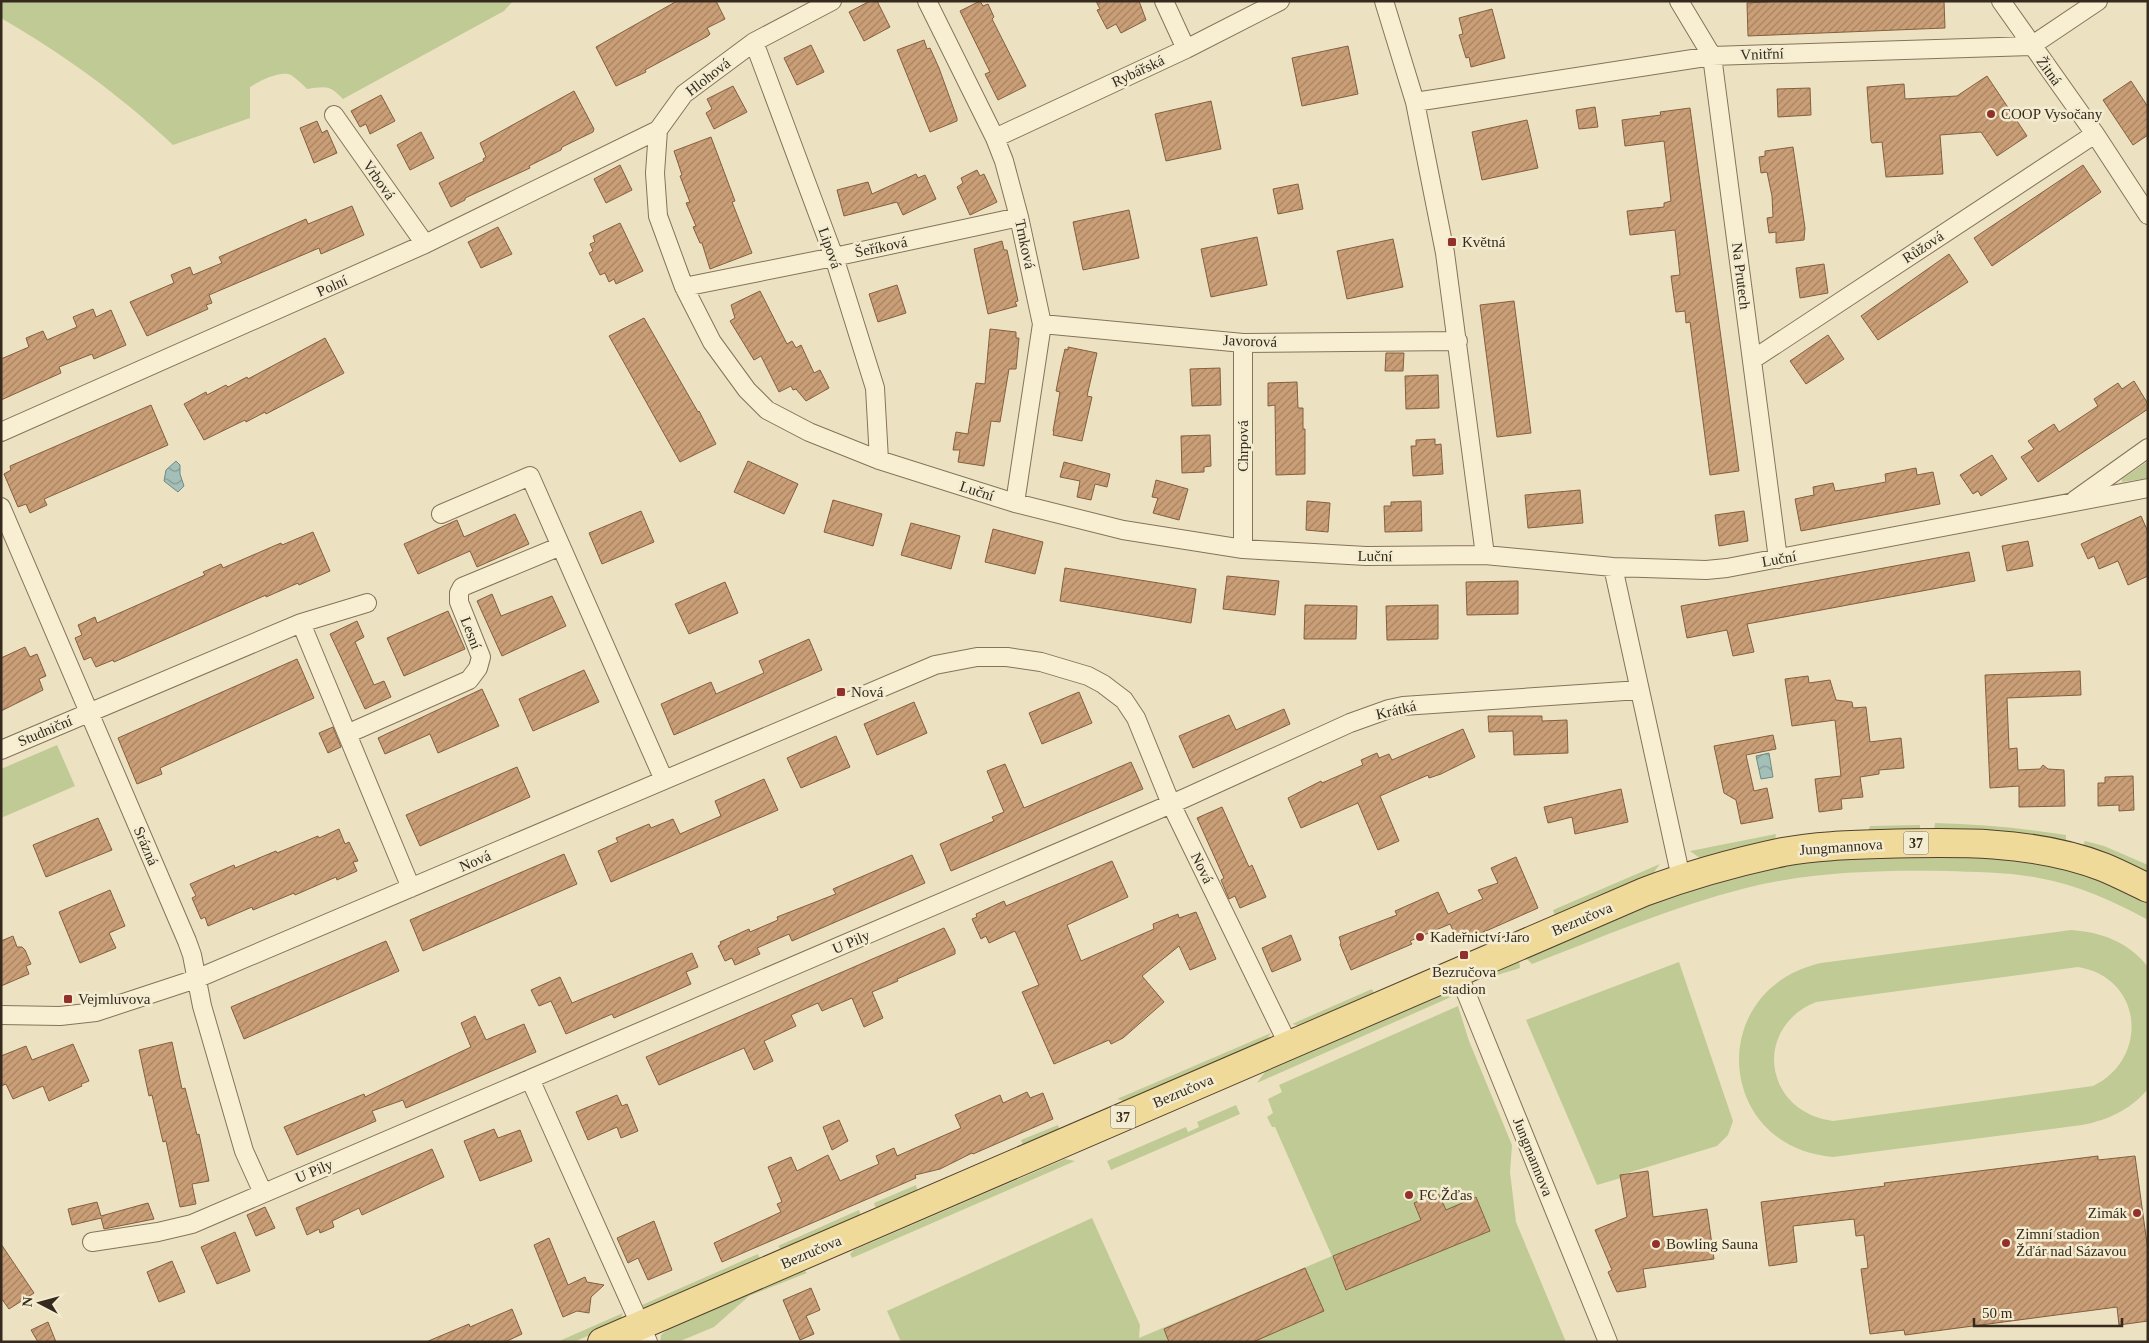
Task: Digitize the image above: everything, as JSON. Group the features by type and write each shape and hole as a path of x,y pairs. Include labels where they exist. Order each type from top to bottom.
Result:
{"main road":[{"name":"Jungmannova","path":"1681,878 1785,852 1832,846 1966,844 2021,848 2062,856 2102,867 2148,888"},
{"name":"Bezručova","path":"602,1342 645,1333 1289,1046 1681,878"}],"street":[{"name":"Hlohová","path":"658,130 684,94 754,42 832,1"},
{"name":"Trnková","path":"927,1 995,138 1004,161 1019,216 1042,324 1014,503"},
{"path":"1164,1 1186,49"},
{"name":"Rybářská","path":"995,138 1186,49 1280,1"},
{"path":"1384,1 1415,102 1444,253 1458,341 1485,555"},
{"name":"Na Prutech","path":"1679,1 1712,56 1778,560"},
{"name":"Žitná","path":"2001,1 2095,134 2148,215"},
{"path":"2031,46 2098,1"},
{"name":"Lipová","path":"754,42 834,257 875,388 878,460"},
{"name":"Vnitřní","path":"1415,102 1712,56 2031,46"},
{"name":"Vrbová","path":"334,116 425,244"},
{"path":"658,130 654,173 658,216 684,287"},
{"name":"Polní","path":"1,432 425,244 658,130"},
{"name":"Růžová","path":"1752,360 2095,134"},
{"name":"Šeříková","path":"684,287 834,257 1019,216"},
{"name":"Luční","path":"684,287 712,342 747,390 767,410 809,432 878,460 1014,503 1123,530 1243,549 1366,556 1485,555 1613,567 1706,570 1778,560 2148,488"},
{"name":"Javorová","path":"1042,324 1243,342 1458,341"},
{"name":"Chrpová","path":"1243,342 1243,549"},
{"path":"2069,504 2148,448"},
{"path":"441,514 530,476 664,780"},
{"name":"Srázná","path":"1,507 187,941 202,1006 244,1151 263,1193"},
{"name":"Lesní","path":"347,734 469,680 478,668 481,658 459,602 459,593 462,587 561,546"},
{"path":"1613,567 1681,878"},
{"path":"89,713 300,623 367,604"},
{"path":"300,623 411,888"},
{"name":"Nová","path":"196,979 935,664 958,659 1007,657 1041,662 1080,673 1104,684 1113,690 1136,718 1171,804 1289,1046"},
{"name":"Krátká","path":"1171,804 1350,723 1389,709 1427,704 1640,690"},
{"name":"Studniční","path":"1,750 89,713"},
{"name":"U Pily","path":"92,1242 158,1232 192,1224 1171,804"},
{"name":"Jungmannova","path":"1458,972 1608,1342"},
{"path":"1,1015 60,1016 96,1012 196,979"},
{"path":"530,1079 645,1333"}],"green space":[{"path":"1,1 513,1 504,11 343,99 331,89 319,87 307,89 291,75 282,74 264,79 250,87 250,118 173,145 153,126 90,76 47,46 1,18"},
{"path":"2148,461 2148,478 2122,482 2122,479"},
{"path":"57,745 75,786 1,818 1,769"},
{"path":"1935,823 1968,824 2066,835 2066,843 1934,830"},
{"path":"1920,825 1920,830 1868,832 1870,826"},
{"path":"1776,834 1775,840 1701,859 1690,851"},
{"path":"2085,841 2104,846 2148,865 2148,874 2082,847"},
{"path":"1926,856 1984,858 2040,865 2068,871 2095,879 2148,903 2148,920 2122,906 2081,889 2027,876 1945,871 1845,873 1795,878 1746,888 1664,913 1532,964 1526,958 1659,902 1741,875 1810,862"},
{"path":"1660,864 1651,876 1555,916 1553,910"},
{"path":"2071,930 2104,936 2132,951 2148,967 2148,1089 2134,1103 2118,1113 2082,1125 1833,1157 1794,1147 1765,1126 1747,1098 1739,1066 1743,1033 1757,1003 1783,978 1821,963","holes":["2078,967 2100,974 2116,986 2127,1002 2131,1020 2130,1039 2124,1058 2111,1074 2093,1086 1833,1121 1810,1114 1792,1102 1780,1086 1775,1068 1775,1049 1782,1030 1796,1014 1816,1002"]},
{"path":"1519,960 1520,968 1491,977 1498,970"},
{"path":"1679,962 1733,1121 1728,1135 1717,1146 1621,1175 1621,1178 1597,1185 1526,1020"},
{"path":"1372,989 1375,995 1300,1026 1292,1024"},
{"path":"1439,994 1451,997 1257,1083 1267,1069"},
{"name":"FC Žďas","path":"1458,1006 1469,1041 1512,1145 1510,1172 1516,1222 1566,1342 901,1342 887,1311 1092,1218 1140,1325 1139,1338 1332,1256 1275,1127 1272,1127 1267,1117 1273,1113 1268,1099 1282,1092 1279,1085"},
{"path":"1271,1033 1265,1042 1127,1102 1117,1099"},
{"path":"1236,1105 1240,1114 1111,1170 1107,1161 1186,1127 1188,1132 1199,1127 1197,1122"},
{"path":"1058,1125 1060,1131 1024,1147 1021,1140"},
{"path":"1065,1159 1075,1161 852,1258 850,1254 854,1250"},
{"path":"916,1185 918,1193 876,1209 874,1203"},
{"path":"859,1210 862,1218 782,1251 778,1246"},
{"path":"758,1254 761,1261 651,1309 644,1308 642,1305"},
{"path":"804,1270 807,1273 749,1296 714,1327 678,1342 660,1342 661,1335 668,1329"},
{"path":"623,1313 619,1322 574,1342 557,1342"}],"water":[{"path":"176,461 180,465 180,474 184,486 178,492 164,481 166,470"},
{"path":"1769,753 1773,777 1761,779 1756,756"}],"building":[{"path":"677,1 716,1 725,19 707,28 710,34 708,36 645,70 646,72 616,86 596,47"},
{"path":"870,1 877,1 890,27 864,41 849,12"},
{"path":"980,1 983,6 988,4 994,17 992,19 1026,86 998,100 985,74 990,72 960,11"},
{"path":"1096,1 1139,1 1146,20 1121,33 1116,24 1107,29 1097,10 1100,9"},
{"path":"1781,1 1944,1 1945,28 1748,36 1747,3"},
{"path":"1492,9 1505,58 1471,67 1469,57 1466,58 1459,35 1463,34 1459,18"},
{"path":"924,40 927,49 930,48 939,68 957,118 957,121 930,132 897,50"},
{"path":"811,45 824,72 797,85 784,58"},
{"path":"1348,46 1358,94 1302,106 1292,58"},
{"path":"1987,76 2027,136 1997,156 1981,132 1940,135 1943,174 1886,177 1882,142 1872,143 1871,141 1867,87 1904,84 1905,99 1957,96"},
{"path":"2131,81 2148,107 2148,135 2133,145 2103,100"},
{"path":"733,86 747,112 714,129 706,113 712,109 707,99"},
{"path":"1810,88 1811,115 1778,117 1777,89"},
{"path":"574,91 594,129 593,132 562,147 561,150 529,166 530,168 465,198 465,200 451,207 439,183 484,161 483,159 486,157 480,143"},
{"path":"381,95 395,121 370,134 366,124 360,127 351,111"},
{"path":"1211,101 1221,149 1166,161 1155,114"},
{"path":"1595,107 1598,127 1579,129 1576,110"},
{"path":"1690,108 1739,471 1710,475 1690,322 1686,323 1685,311 1676,312 1671,276 1680,275 1675,230 1630,235 1627,211 1664,207 1664,203 1671,201 1664,141 1625,146 1622,120 1661,115 1660,112"},
{"path":"1527,120 1538,168 1482,180 1472,132"},
{"path":"317,121 322,133 327,130 337,153 314,163 300,128"},
{"path":"421,132 434,158 410,170 397,145"},
{"path":"711,137 735,201 732,202 752,253 710,269 702,243 700,243 693,227 696,226 686,203 690,202 680,176 682,175 674,151"},
{"path":"1793,147 1805,228 1804,240 1776,243 1776,232 1769,233 1767,218 1773,217 1772,196 1767,172 1761,173 1759,157 1765,156 1765,151"},
{"path":"620,165 632,190 606,203 594,179"},
{"path":"2083,165 2101,192 1992,266 1974,238"},
{"path":"977,170 980,176 984,174 997,202 970,215 957,187 963,183 961,178"},
{"path":"916,174 918,178 925,175 936,199 903,215 897,202 844,216 837,190 868,182 872,194"},
{"path":"1298,184 1303,209 1278,214 1273,189"},
{"path":"352,206 364,235 321,254 319,248 209,295 212,303 206,305 208,309 147,336 130,302 174,283 171,275 190,267 193,275 222,263 219,257 306,219 308,224"},
{"path":"1129,210 1139,258 1083,270 1073,222"},
{"path":"620,223 643,271 616,284 614,279 609,282 605,273 600,275 589,253 593,251 590,244 595,242 593,236"},
{"path":"498,227 512,254 481,268 468,242"},
{"path":"1257,237 1267,285 1211,297 1201,249"},
{"path":"1393,239 1403,287 1347,299 1337,251"},
{"path":"1002,241 1004,250 1007,250 1018,301 1015,302 1017,306 988,314 974,249"},
{"path":"1949,254 1968,282 1878,340 1861,316"},
{"path":"1824,264 1828,293 1800,298 1796,268"},
{"path":"897,285 906,313 878,322 869,294"},
{"path":"760,291 787,344 792,341 796,348 801,345 814,373 820,370 829,388 806,401 791,386 779,392 761,356 754,360 730,321 735,318 731,305"},
{"path":"1514,301 1531,433 1497,437 1480,305"},
{"path":"93,309 96,317 111,310 126,345 94,359 92,354 59,367 61,373 1,400 1,359 29,347 26,338 43,331 47,340 77,327 73,317"},
{"path":"644,318 699,411 716,444 680,462 609,336"},
{"path":"990,329 1016,332 1016,338 1019,338 1016,369 1009,369 1000,422 991,421 984,466 958,462 960,450 953,450 956,432 968,434 976,383 985,384"},
{"path":"1828,335 1844,359 1806,384 1790,361"},
{"path":"325,338 344,373 266,414 265,412 246,422 245,420 204,440 184,404 206,392 207,395 226,385 228,387 247,377 248,379"},
{"path":"1068,347 1097,353 1087,396 1092,397 1082,441 1053,435 1060,392 1056,391 1065,349 1068,350"},
{"path":"1386,353 1404,353 1403,371 1385,371"},
{"path":"1220,368 1221,405 1192,406 1190,369"},
{"path":"1438,375 1439,408 1406,409 1405,376"},
{"path":"2134,381 2148,404 2148,409 2038,482 2021,457 2034,449 2028,441 2054,424 2059,432 2098,406 2094,399 2118,383 2122,389"},
{"path":"1297,382 1298,408 1303,408 1303,429 1305,429 1305,474 1276,475 1275,405 1268,406 1268,383"},
{"path":"151,405 168,445 44,499 47,505 30,513 26,504 18,507 4,474 11,470 10,466"},
{"path":"1210,435 1211,466 1204,467 1204,472 1182,473 1181,436"},
{"path":"1435,439 1435,445 1441,444 1443,474 1413,476 1411,446 1416,446 1416,440"},
{"path":"1992,455 2007,479 1981,496 1978,491 1973,494 1960,475"},
{"path":"748,461 798,484 784,514 734,492"},
{"path":"1064,462 1110,474 1107,487 1095,484 1091,500 1077,497 1080,481 1060,477"},
{"path":"1916,468 1917,475 1933,472 1940,504 1801,531 1795,499 1814,495 1813,487 1833,483 1835,491 1854,488 1886,482 1885,474"},
{"path":"1156,480 1188,489 1179,520 1153,513 1158,498 1152,497"},
{"path":"1580,490 1583,523 1528,528 1525,495"},
{"path":"833,500 882,514 873,546 824,532"},
{"path":"1307,501 1330,503 1328,532 1306,530"},
{"path":"1421,501 1422,531 1385,532 1384,506 1391,506 1391,502"},
{"path":"641,511 654,542 602,564 589,533"},
{"path":"1744,511 1748,541 1719,546 1715,515"},
{"path":"515,514 529,544 477,567 470,551 418,574 404,544 457,520 464,537"},
{"path":"2141,516 2148,532 2148,576 2128,585 2118,561 2099,569 2094,556 2088,559 2081,544"},
{"path":"911,523 960,536 951,569 901,555"},
{"path":"993,529 1043,542 1035,574 985,562"},
{"path":"313,532 330,571 299,585 298,583 266,597 266,595 114,662 113,660 96,667 91,657 84,660 75,638 82,635 78,625 95,617 97,623 205,575 203,572 221,564 223,568 281,543 282,545"},
{"path":"2028,541 2033,566 2007,571 2002,546"},
{"path":"1969,552 1975,581 1747,624 1754,652 1733,656 1727,630 1687,638 1681,606"},
{"path":"1065,568 1196,589 1191,623 1060,601"},
{"path":"1227,576 1279,581 1275,615 1223,609"},
{"path":"1518,581 1518,614 1467,615 1466,582"},
{"path":"725,582 738,613 689,634 675,604"},
{"path":"492,594 501,616 552,596 566,626 502,656 477,601"},
{"path":"1305,605 1357,606 1356,639 1304,639"},
{"path":"1438,605 1438,639 1387,640 1386,606"},
{"path":"448,611 465,649 404,676 387,638"},
{"path":"357,621 364,637 355,642 374,685 384,681 391,697 365,709 330,634"},
{"path":"809,639 822,670 674,735 661,704 711,682 716,694 764,673 759,661"},
{"path":"25,647 30,657 37,654 46,676 39,679 43,690 1,711 1,658"},
{"path":"297,659 314,698 160,768 162,774 137,784 118,738"},
{"path":"584,670 599,702 533,731 519,699"},
{"path":"2080,671 2081,695 2007,698 2009,749 2017,748 2018,770 2040,769 2043,765 2048,769 2064,770 2065,806 2019,807 2019,786 1990,788 1985,675"},
{"path":"1808,676 1809,683 1830,680 1836,700 1852,702 1853,708 1866,707 1870,742 1901,738 1904,768 1879,770 1879,774 1860,777 1863,797 1841,799 1842,809 1819,812 1815,779 1841,776 1835,720 1792,726 1785,679"},
{"path":"482,689 499,726 438,753 430,734 385,754 378,738"},
{"path":"1079,692 1092,723 1042,744 1029,713"},
{"path":"914,702 927,733 877,755 864,724"},
{"path":"1284,709 1290,724 1193,768 1179,736 1229,715 1236,730"},
{"path":"1488,716 1542,716 1542,721 1567,720 1568,753 1514,755 1513,731 1489,732"},
{"path":"333,727 341,747 328,753 319,733"},
{"path":"1463,729 1475,757 1441,774 1429,778 1428,775 1380,796 1399,841 1378,850 1358,803 1301,828 1288,798 1321,781 1322,783 1363,765 1361,760 1377,753 1379,758 1389,754 1392,760"},
{"path":"1773,735 1776,749 1746,755 1754,791 1767,788 1773,818 1741,824 1736,800 1724,793 1714,746"},
{"path":"836,736 850,767 801,788 787,758"},
{"path":"1131,762 1143,789 951,871 940,844 994,821 992,817 1004,812 987,771 1005,764 1024,808"},
{"path":"517,767 530,797 420,846 406,815"},
{"path":"2133,776 2134,810 2119,811 2119,805 2098,806 2098,783 2105,783 2105,777"},
{"path":"764,779 778,810 611,882 598,851 618,842 616,838 649,824 651,828 673,819 680,834 721,816 715,801"},
{"path":"1621,789 1628,822 1575,834 1572,817 1548,823 1544,807"},
{"path":"1222,807 1249,867 1252,865 1266,897 1240,908 1235,896 1229,899 1221,880 1224,878 1197,818"},
{"path":"98,818 112,850 46,877 33,845"},
{"path":"339,829 345,844 349,842 358,861 353,862 357,871 337,880 336,877 295,895 294,893 253,910 252,907 208,926 205,917 201,919 192,898 196,896 190,884 234,865 235,868 276,851 277,853"},
{"path":"564,854 577,884 423,951 410,920"},
{"path":"912,855 925,883 792,941 789,934 757,948 760,954 735,965 732,958 725,961 718,946 721,944 720,942 749,929 750,932 778,920 777,917 836,894 833,889"},
{"path":"1516,857 1538,908 1459,943 1450,924 1410,941 1412,944 1351,970 1339,937 1397,915 1395,911 1438,892 1448,914 1483,899 1478,890 1498,883 1491,868"},
{"path":"1112,861 1128,897 1067,925 1081,961 1154,929 1153,924 1178,914 1179,918 1196,912 1216,959 1190,970 1179,946 1142,976 1164,1002 1123,1038 1111,1044 1109,1040 1054,1064 1022,992 1039,985 1015,931 989,943 986,936 981,939 972,919 977,917 976,914 1004,901 1006,906"},
{"path":"110,890 125,926 109,933 116,948 80,963 59,912"},
{"path":"944,928 955,950 955,954 872,992 883,1018 864,1027 852,998 822,1011 818,1003 791,1015 796,1026 764,1041 773,1061 754,1070 744,1048 659,1085 646,1057"},
{"path":"1291,935 1301,960 1272,972 1262,948"},
{"path":"13,936 17,947 22,947 25,950 31,964 26,966 29,974 1,986 1,941"},
{"path":"386,941 399,971 244,1039 231,1007"},
{"path":"692,953 698,967 686,972 691,984 614,1018 612,1014 566,1034 551,1001 539,1006 531,990 560,977 572,1003"},
{"path":"475,1016 486,1040 524,1024 536,1052 406,1108 403,1100 372,1111 376,1121 297,1155 284,1127 364,1094 365,1097 471,1047 461,1023"},
{"path":"172,1042 182,1089 185,1088 197,1135 199,1134 209,1181 192,1184 196,1204 180,1207 166,1141 163,1142 152,1095 149,1096 139,1050"},
{"path":"73,1044 89,1081 81,1084 82,1086 49,1101 43,1086 13,1099 6,1084 1,1086 1,1056 26,1046 32,1060"},
{"path":"1027,1092 1030,1098 1043,1093 1053,1119 972,1153 940,1169 915,1175 916,1178 722,1262 714,1243 781,1212 777,1204 782,1202 768,1167 791,1157 797,1171 828,1155 840,1181 879,1164 876,1156 894,1148 897,1156 961,1128 955,1115 1000,1095 1003,1103"},
{"path":"617,1095 622,1106 627,1104 638,1131 621,1138 617,1127 588,1140 576,1112"},
{"path":"839,1120 848,1141 832,1150 823,1127"},
{"path":"494,1129 498,1138 520,1130 532,1161 480,1181 464,1141"},
{"path":"432,1149 444,1177 362,1215 359,1208 332,1221 334,1227 320,1233 319,1229 307,1235 296,1208"},
{"name":"Zimní stadion Žďár nad Sázavou","path":"2098,1156 2098,1160 2135,1156 2148,1251 2148,1321 2119,1325 2117,1307 1905,1335 1904,1330 1870,1334 1861,1269 1868,1268 1864,1235 1856,1236 1854,1219 1793,1226 1797,1262 1769,1266 1761,1202 1885,1186 1884,1183"},
{"name":"Bowling Sauna","path":"1648,1171 1653,1217 1707,1209 1714,1259 1643,1269 1646,1287 1617,1292 1608,1272 1612,1270 1595,1230 1627,1217 1620,1175"},
{"path":"1438,1193 1446,1210 1476,1197 1490,1231 1346,1290 1333,1256 1421,1220 1414,1203"},
{"path":"97,1202 101,1216 148,1203 154,1219 104,1229 101,1218 72,1225 68,1209"},
{"path":"265,1207 275,1228 256,1236 247,1215"},
{"path":"654,1221 672,1270 648,1280 638,1258 628,1263 617,1238"},
{"path":"235,1232 250,1271 217,1284 201,1247"},
{"path":"549,1238 568,1285 585,1277 587,1282 604,1285 591,1297 589,1313 577,1311 563,1317 534,1245"},
{"path":"1,1244 34,1293 9,1309 1,1298"},
{"path":"172,1261 185,1292 159,1302 147,1272"},
{"path":"1305,1268 1324,1311 1253,1342 1169,1342 1164,1329"},
{"path":"811,1288 820,1310 806,1316 814,1334 800,1340 783,1300"},
{"path":"512,1309 522,1334 505,1342 426,1342 469,1324 470,1327"},
{"path":"48,1322 56,1342 38,1342 31,1330"}],"place":[{"name":"COOP Vysočany","path":"1991,114"},
{"name":"Květná","path":"1452,242"},
{"name":"Nová","path":"841,692"},
{"name":"Kadeřnictví Jaro","path":"1420,937"},
{"name":"Bezručova stadion","path":"1464,955"},
{"name":"Vejmluvova","path":"68,999"},
{"name":"FC Žďas","path":"1409,1195"},
{"name":"Zimák","path":"2137,1213"},
{"name":"Zimní stadion Žďár nad Sázavou","path":"2006,1243"},
{"name":"Bowling Sauna","path":"1656,1244"}]}
